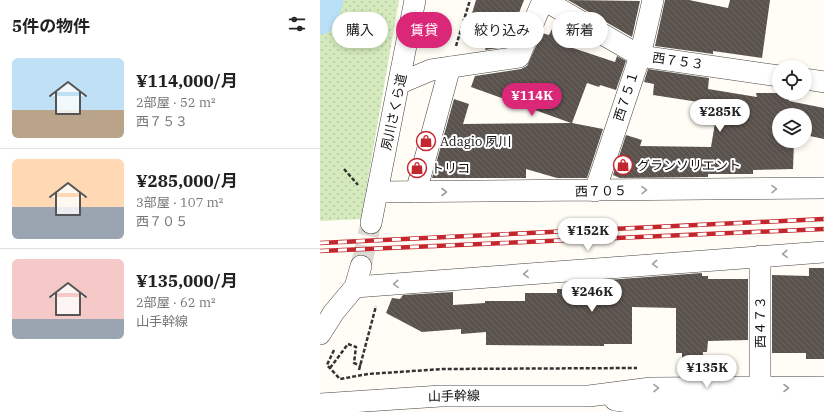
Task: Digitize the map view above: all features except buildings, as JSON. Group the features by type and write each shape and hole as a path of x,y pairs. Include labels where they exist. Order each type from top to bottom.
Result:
{"street":[{"name":"夙川さくら道","path":"371,223 400,83 415,0"},
{"name":"西７５３","path":"400,83 431,70 519,57 544,0 640,56 772,75"},
{"name":"西７５１","path":"595,191 640,56 653,0"},
{"path":"416,192 450,67"},
{"path":"812,80 824,82"},
{"name":"西７０５","path":"377,192 824,188"},
{"path":"355,287 824,252"},
{"name":"西４７３","path":"760,256 760,402"},
{"path":"328,340 334,312 355,287 361,266"},
{"name":"山手幹線","path":"760,402 824,388"},
{"name":"山手幹線","path":"320,404 441,396 589,396 654,406 760,402 824,405"}],"path":[{"path":"450,67 470,0"},
{"path":"344,169 356,183"},
{"path":"359,370 378,300"},
{"path":"328,340 327,365 340,379 368,374 443,370 643,368"},
{"path":"330,368 348,344 356,347 354,363 361,366"}],"green space":[{"path":"320,0 399,0 361,219 320,221"}],"waterway":[{"path":"320,17 326,0"}],"tunnel":[{"path":"361,266 371,223"}],"railway":[{"path":"320,243 824,219"},
{"path":"320,251 824,229"}],"place":[{"name":"Adagio 夙川","path":"426,141"},
{"name":"グランソリエント","path":"623,165"},
{"name":"トリコ","path":"417,168"}]}
